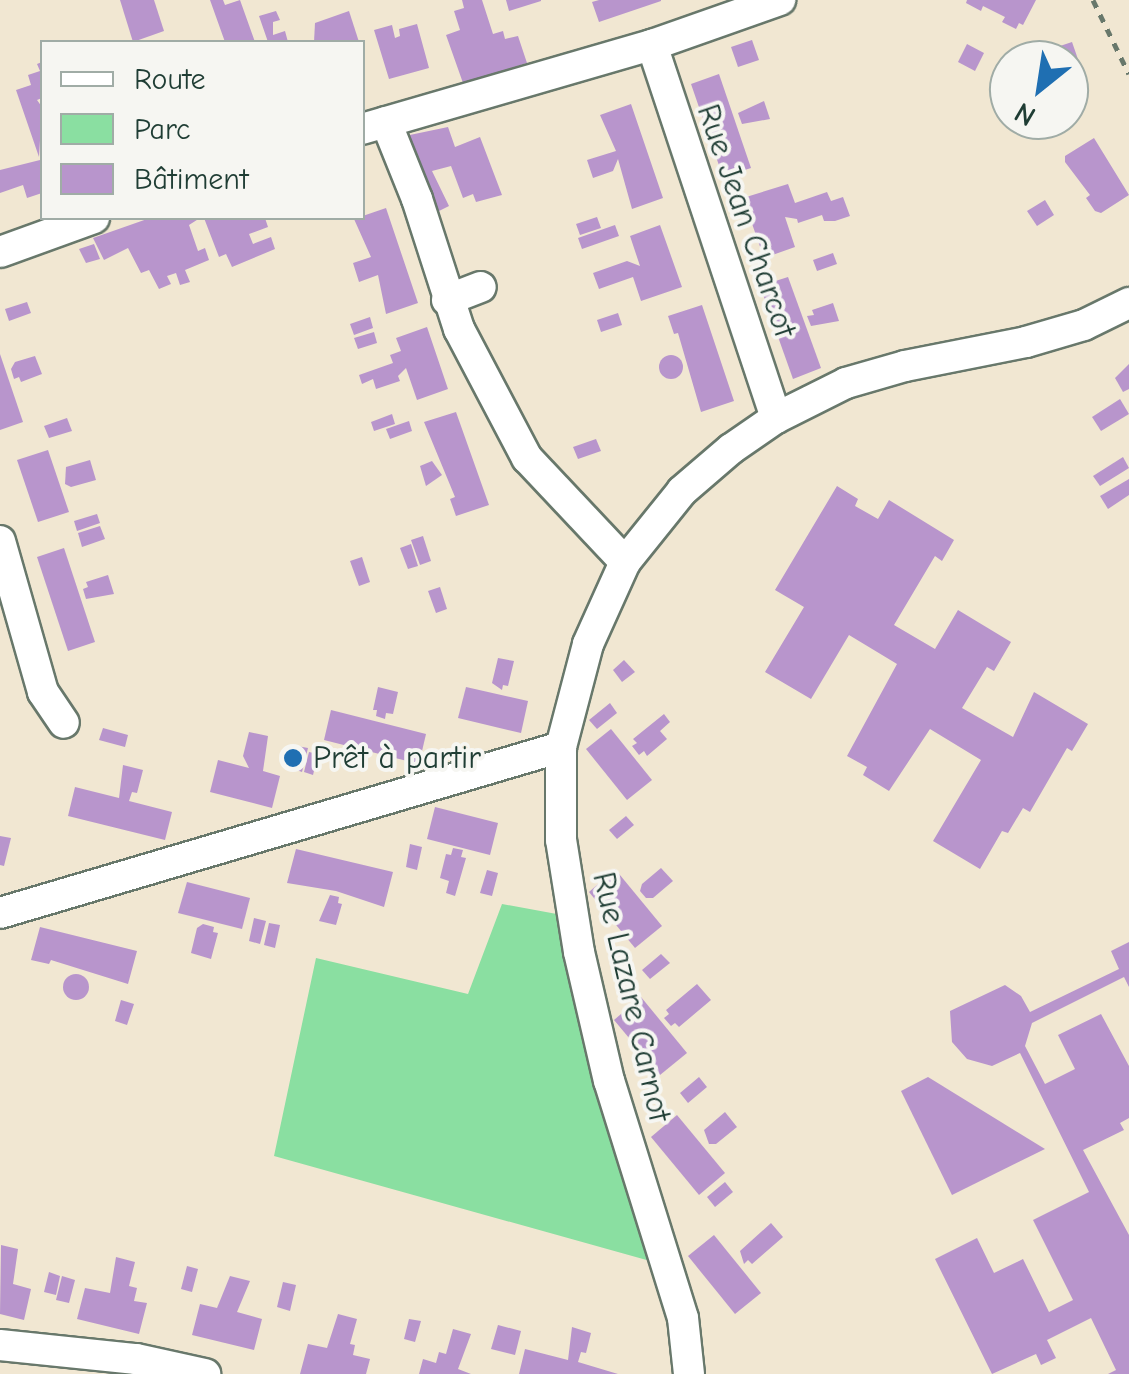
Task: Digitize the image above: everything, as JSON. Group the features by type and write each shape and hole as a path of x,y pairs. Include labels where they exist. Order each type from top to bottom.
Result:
{"street":[{"path":"625,562 526,458 447,300 417,198 374,125 652,45 780,0"},
{"name":"Rue Jean Charcot","path":"652,45 776,418"},
{"path":"0,252 88,220"},
{"path":"447,300 481,287"},
{"name":"Rue Lazare Carnot","path":"689,1374 683,1318 609,1081 578,952 562,840 562,747 588,644 625,562 682,491 730,448 776,418 846,383 904,366 1026,342 1084,325 1129,304"},
{"path":"0,541 44,692 64,723"},
{"path":"0,913 562,747"},
{"path":"0,1345 136,1360 205,1374"}],"path":[{"path":"1093,0 1129,74"}],"green space":[{"path":"502,904 573,917 668,1266 274,1156 316,958 468,994"}],"building":[{"path":"120,0 154,0 164,31 132,40"},
{"path":"210,0 223,0 225,5 240,0 254,40 224,40"},
{"path":"462,0 482,0 493,34 503,31 505,39 518,36 527,63 463,83 446,35 460,30 454,11 464,8"},
{"path":"506,0 541,0 541,1 509,11"},
{"path":"967,0 1036,0 1023,25 1019,23 1016,29 1002,22 1005,17 983,6 981,11"},
{"path":"661,1 599,22 592,2"},
{"path":"276,11 280,20 273,22 273,35 285,31 287,40 267,40 259,16"},
{"path":"349,11 358,40 314,40 315,23"},
{"path":"417,24 429,68 389,79 374,30 392,25 395,38 400,36 399,29"},
{"path":"752,40 759,60 738,67 731,47"},
{"path":"967,44 984,53 975,71 958,62"},
{"path":"40,71 39,157 16,90 31,85 28,75"},
{"path":"719,74 751,168 723,177 691,84"},
{"path":"764,101 770,119 742,124 738,113"},
{"path":"631,104 663,198 632,209 618,159 613,171 593,178 587,160 616,151 600,115"},
{"path":"448,127 455,147 480,137 502,195 476,202 473,194 463,198 451,166 432,171 449,206 439,211 405,136"},
{"path":"1094,138 1129,195 1101,213 1095,211 1086,198 1090,195 1065,162 1065,156"},
{"path":"40,160 40,194 27,198 23,185 0,193 0,170"},
{"path":"788,184 795,203 827,192 831,201 843,197 850,216 824,221 822,215 798,223 797,219 785,217 795,247 764,258 743,198"},
{"path":"1045,200 1054,215 1037,226 1027,211"},
{"path":"386,208 418,303 386,314 378,275 359,282 353,263 371,257 354,220 365,220 365,215"},
{"path":"597,217 601,228 580,235 576,224"},
{"path":"144,220 197,220 189,225 198,251 205,248 209,260 185,270 190,282 180,285 176,273 167,276 171,284 159,289 149,270 141,273 128,248 104,260 93,238"},
{"path":"205,220 266,220 268,227 249,234 253,244 271,237 275,249 232,267 226,254 219,257"},
{"path":"615,225 619,236 582,249 578,238"},
{"path":"660,225 682,287 641,301 633,277 599,289 593,273 627,261 640,266 630,236"},
{"path":"94,244 100,259 86,263 79,249"},
{"path":"833,253 837,264 817,271 813,260"},
{"path":"788,277 821,368 793,379 760,286"},
{"path":"27,302 31,313 9,321 5,309"},
{"path":"833,303 839,321 811,326 807,316 814,315 812,310"},
{"path":"702,305 734,401 701,412 678,333 674,334 668,316"},
{"path":"618,313 622,325 601,332 597,320"},
{"path":"370,317 373,328 354,335 350,324"},
{"path":"427,327 448,389 417,400 406,368 398,376 400,381 376,389 373,379 362,384 359,375 393,363 390,355 401,351 396,338"},
{"path":"374,332 377,343 358,349 354,338"},
{"path":"0,354 23,422 0,430"},
{"path":"671,355 683,367 671,379 659,367"},
{"path":"35,356 42,374 21,382 19,377 14,379 11,369 15,362"},
{"path":"1129,364 1129,389 1123,392 1115,378"},
{"path":"1120,399 1129,414 1101,431 1092,417"},
{"path":"456,412 489,505 456,516 450,499 455,497 424,422"},
{"path":"392,414 395,424 374,431 371,422"},
{"path":"67,418 72,431 49,438 44,426"},
{"path":"409,421 412,431 390,439 386,429"},
{"path":"596,439 601,451 578,459 573,447"},
{"path":"48,450 69,512 38,522 17,460"},
{"path":"1123,457 1129,468 1100,486 1093,476"},
{"path":"90,460 96,480 71,487 65,484 66,467"},
{"path":"432,461 442,475 426,486 420,466"},
{"path":"1129,479 1129,495 1108,509 1100,496"},
{"path":"837,486 858,499 855,506 878,519 889,500 954,540 942,561 935,556 894,625 935,649 958,610 1011,642 994,671 987,667 962,708 1013,737 1034,692 1088,724 1072,751 1067,748 1030,812 1023,808 1008,833 1002,831 980,869 933,841 981,760 930,729 889,791 863,775 867,767 847,756 897,664 849,635 811,699 765,672 804,607 775,590"},
{"path":"97,514 100,523 77,531 74,521"},
{"path":"100,526 105,539 82,547 78,533"},
{"path":"423,536 431,561 420,565 411,540"},
{"path":"411,544 418,566 408,569 400,548"},
{"path":"64,548 95,642 68,651 37,557"},
{"path":"362,557 370,582 359,586 350,561"},
{"path":"108,575 114,594 86,599 86,582"},
{"path":"440,587 447,609 436,613 428,591"},
{"path":"498,658 514,661 508,686 503,685 502,690 492,683"},
{"path":"624,660 635,672 622,682 613,670"},
{"path":"378,687 398,692 393,714 386,713 385,719 373,710"},
{"path":"466,687 528,701 521,733 458,718"},
{"path":"610,703 617,713 597,729 589,720"},
{"path":"331,710 426,734 419,764 324,740"},
{"path":"664,714 670,722 660,731 667,739 647,756 644,751 639,755 632,746 637,743 633,739"},
{"path":"103,728 128,735 125,747 99,740"},
{"path":"611,729 652,780 627,800 586,749"},
{"path":"249,732 268,736 263,771 280,776 272,808 210,792 218,760 249,768 243,756"},
{"path":"297,746 308,748 302,772 291,768"},
{"path":"309,752 318,754 313,775 304,772"},
{"path":"123,765 143,770 137,793 132,792 129,801 172,812 165,840 68,816 75,787 119,798"},
{"path":"435,807 498,823 490,855 427,839"},
{"path":"626,816 634,825 617,839 609,830"},
{"path":"0,836 11,838 4,866 0,865"},
{"path":"410,844 422,847 417,870 406,867"},
{"path":"453,848 463,850 461,857 466,858 455,896 446,893 449,881 440,878 446,854 451,855"},
{"path":"296,849 393,872 384,907 336,891 287,883"},
{"path":"661,868 673,881 653,898 646,898 640,891 642,884"},
{"path":"615,869 662,926 635,948 589,892"},
{"path":"487,870 498,873 492,896 480,893"},
{"path":"187,882 250,898 242,929 178,913"},
{"path":"330,895 339,897 338,903 342,904 336,925 319,921"},
{"path":"254,918 266,921 260,944 249,941"},
{"path":"269,923 280,925 275,948 264,945"},
{"path":"203,924 214,927 213,932 218,933 211,959 191,953 197,928"},
{"path":"40,927 137,951 128,984 51,960 49,964 31,960"},
{"path":"1129,942 1129,987 1124,977 1032,1023 1025,1046 1045,1084 1075,1069 1058,1035 1101,1014 1129,1066 1129,1118 1120,1123 1124,1130 1083,1150 1129,1235 1129,1374 1108,1374 1116,1370 1091,1318 1047,1340 1056,1358 1041,1365 1036,1354 992,1374 935,1259 977,1238 994,1273 1023,1259 1049,1312 1073,1300 1033,1220 1089,1192 1020,1053 992,1066 967,1059 952,1042 950,1011 1005,985 1021,996 1030,1012 1119,969 1111,951"},
{"path":"661,954 670,963 650,979 642,970"},
{"path":"76,974 85,978 89,987 85,996 76,1000 67,996 63,987 67,978"},
{"path":"697,984 711,1000 679,1027 675,1023 671,1026 664,1018 669,1014 666,1010"},
{"path":"641,997 687,1053 660,1075 614,1020"},
{"path":"121,1000 134,1004 127,1025 115,1021"},
{"path":"699,1077 707,1087 688,1103 680,1093"},
{"path":"928,1077 1045,1149 952,1195 901,1091"},
{"path":"725,1112 737,1127 716,1144 709,1144 704,1130"},
{"path":"677,1115 725,1173 699,1195 651,1137"},
{"path":"725,1182 733,1192 715,1207 707,1197"},
{"path":"771,1223 783,1237 752,1264 748,1260 744,1264 740,1251"},
{"path":"714,1235 761,1293 735,1314 688,1256"},
{"path":"1,1245 18,1249 13,1284 31,1289 24,1320 0,1314"},
{"path":"116,1257 135,1262 129,1286 137,1288 134,1301 147,1303 139,1334 77,1319 85,1288 110,1293"},
{"path":"187,1266 198,1269 192,1292 181,1289"},
{"path":"49,1272 60,1276 56,1295 44,1292"},
{"path":"62,1276 75,1280 69,1303 56,1300"},
{"path":"230,1276 250,1281 237,1312 262,1319 254,1350 192,1335 200,1304 217,1308"},
{"path":"283,1282 296,1285 290,1311 277,1307"},
{"path":"338,1314 357,1319 350,1344 355,1345 353,1355 370,1359 366,1374 300,1374 308,1344 327,1348"},
{"path":"409,1319 421,1321 415,1342 404,1339"},
{"path":"498,1325 521,1331 515,1355 491,1349"},
{"path":"572,1327 591,1333 586,1353 581,1352 578,1362 618,1374 519,1374 525,1349 568,1360"},
{"path":"453,1329 471,1334 458,1369 471,1374 419,1374 423,1359 436,1363 439,1352 446,1354"}],"place":[{"name":"Prêt à partir","path":"293,758"}]}
